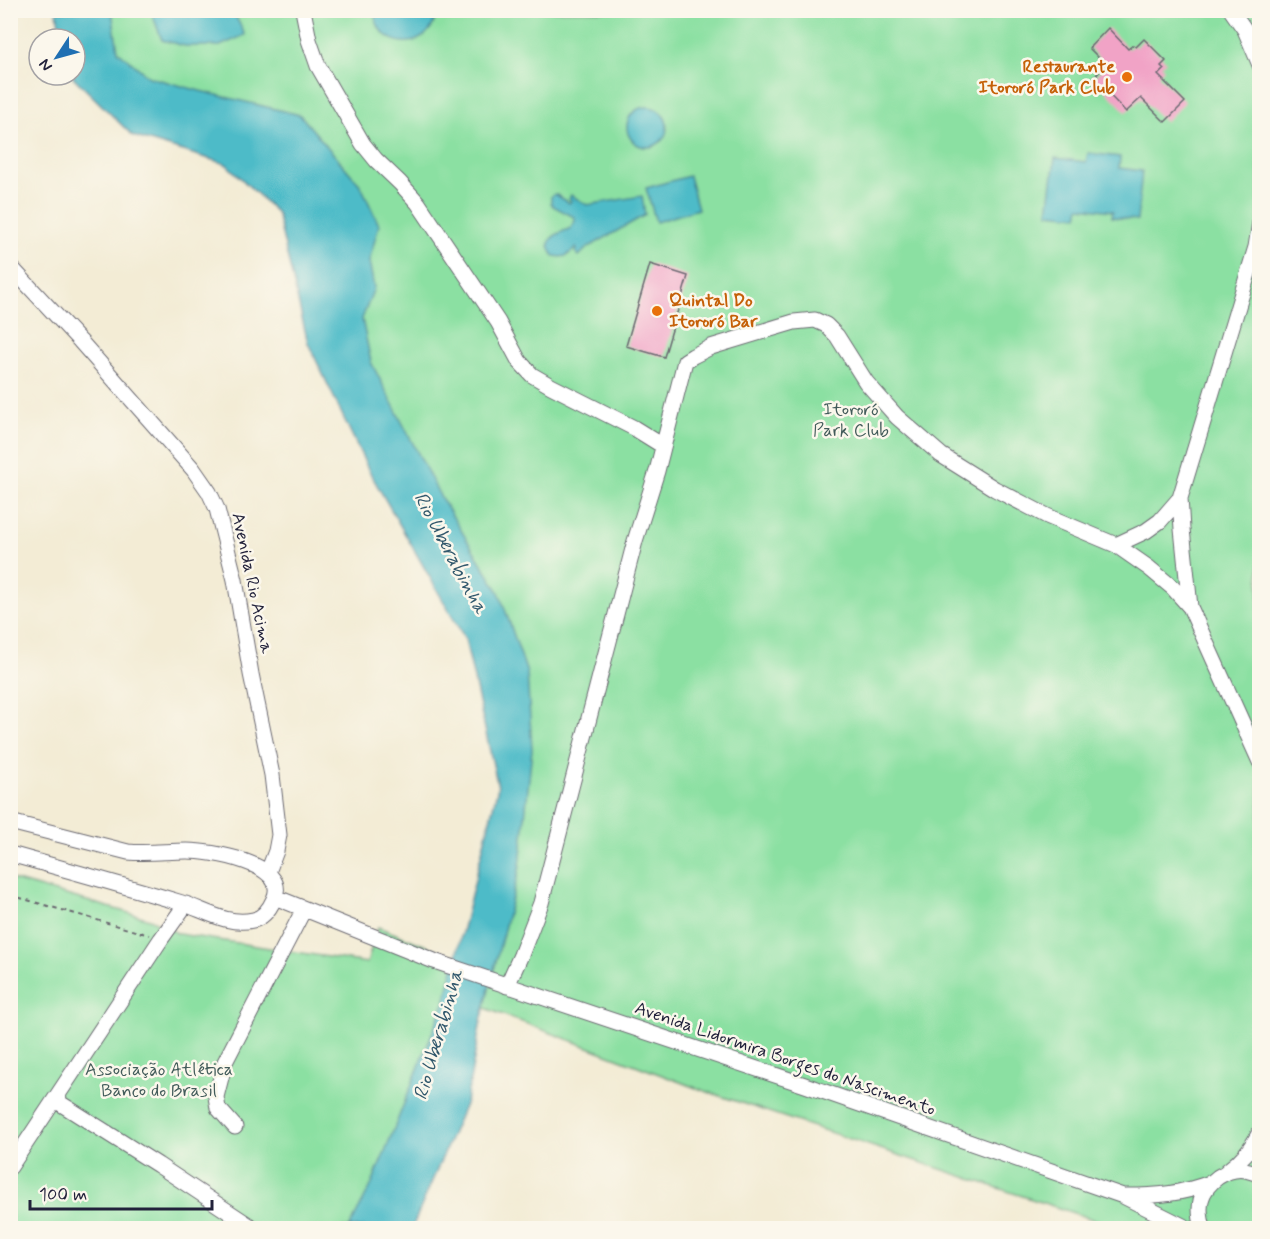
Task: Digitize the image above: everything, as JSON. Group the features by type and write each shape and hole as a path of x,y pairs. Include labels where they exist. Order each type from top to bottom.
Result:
{"street":[{"path":"303,10 309,40 318,66 363,144 418,203 498,322 519,361 532,375 599,409 663,446"},
{"path":"1231,10 1245,30 1260,65"},
{"path":"1190,608 1180,498 1256,247 1260,222"},
{"name":"Avenida Rio Acima","path":"10,267 80,340 193,469 217,509 235,580 251,674 272,775 279,835 276,852 268,872"},
{"path":"507,986 541,903 635,541 685,361 711,347 729,341 794,322 815,320 826,325 837,336 866,381 897,417 941,455 995,489 1036,511 1116,545 1157,574 1190,608 1260,762"},
{"path":"1116,545 1146,531 1160,521 1180,498"},
{"path":"10,822 128,852 141,854 189,850 219,855 249,863 268,872 277,886 275,897 265,913 255,920 242,921 220,918 186,904 10,854"},
{"name":"Avenida Lidormira Borges do Nascimento","path":"275,897 434,961 805,1085 1123,1196 1187,1228"},
{"path":"10,1167 186,904"},
{"path":"235,1126 218,1108 216,1097 225,1062 304,909"},
{"path":"55,1100 253,1228"},
{"name":"Avenida Lidormira Borges do Nascimento","path":"1123,1196 1169,1195 1210,1183 1247,1154 1260,1132"},
{"path":"1226,1172 1244,1170 1260,1174"},
{"path":"1203,1228 1199,1213 1201,1197 1210,1183"}],"path":[{"path":"10,895 162,939"}],"green space":[{"name":"Itororó Park Club","path":"92,11 1259,11 1259,1228 1119,1228 696,1088 456,997 373,1228 11,1228 10,879 150,919 179,934 367,963 378,927 465,961 518,776 302,174 136,95"}],"water":[{"path":"437,10 432,26 424,36 414,41 403,42 383,33 377,24 375,11"},
{"name":"Rio Uberabinha","path":"57,11 112,11 118,51 149,77 300,115 361,186 379,225 369,261 374,288 362,319 371,362 440,496 499,592 527,673 532,749 520,866 481,1021 466,1102 412,1228 349,1228 372,1184 445,1001 498,787 465,639 369,471 308,343 277,213 226,164 133,136 83,87 87,87 87,27 59,27"},
{"path":"152,11 233,11 245,35 220,46 185,46 162,40"},
{"path":"647,107 661,113 667,127 661,141 647,147 633,141 627,127 633,113"},
{"path":"1088,153 1120,157 1119,168 1142,171 1137,220 1112,217 1113,211 1080,207 1078,216 1048,213 1055,158 1086,162"},
{"path":"689,176 698,209 656,222 646,188"},
{"path":"555,194 569,203 571,195 587,205 642,196 645,215 587,248 579,256 575,252 576,248 566,256 554,256 549,245 552,237 571,228 575,221 574,217 553,206 551,196"}],"building":[{"name":"Restaurante Itororó Park Club","path":"1108,28 1128,49 1133,45 1136,47 1144,39 1166,61 1161,66 1164,69 1158,75 1185,102 1165,122 1141,98 1126,112 1093,78 1106,65 1089,48"},
{"name":"Quintal Do Itororó Bar","path":"650,264 688,276 664,357 626,346"}],"place":[{"name":"Restaurante Itororó Park Club","path":"1127,77"},
{"name":"Quintal Do Itororó Bar","path":"657,311"}],"park label":[{"name":"Associação Atlética Banco do Brasil","path":"159,1080"}]}
